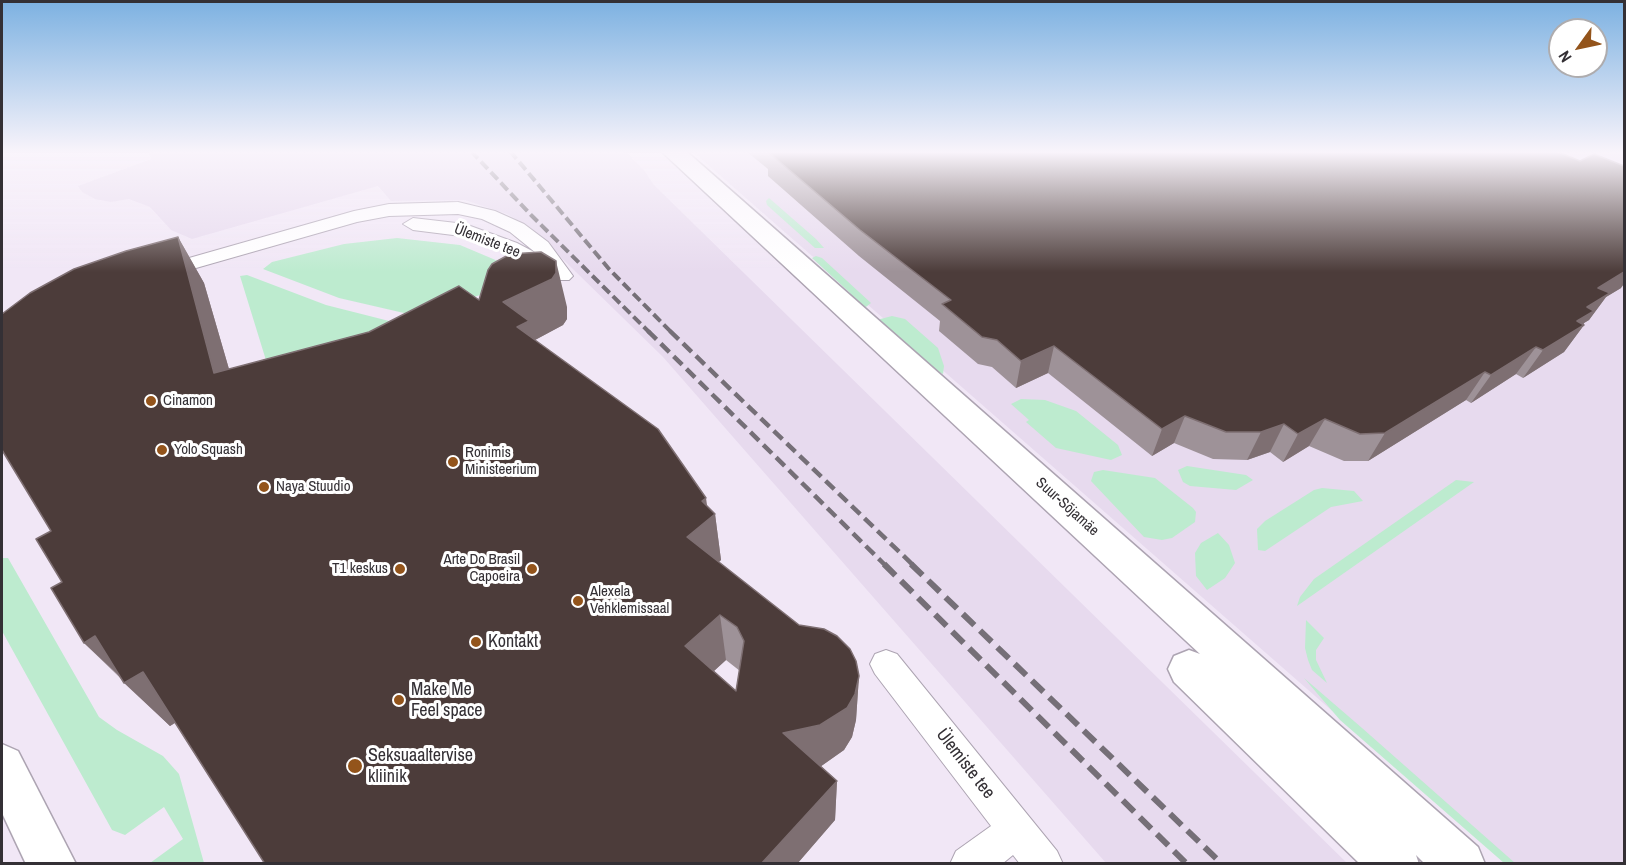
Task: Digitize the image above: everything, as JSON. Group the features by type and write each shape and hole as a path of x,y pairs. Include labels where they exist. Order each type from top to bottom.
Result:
{"main road":[{"name":"Suur-Sõjamäe","path":"717,191 1461,864"},
{"path":"1189,669 1395,864"},
{"path":"2,766 52,864"}],"street":[{"name":"Ülemiste tee","path":"423,208 468,211 488,215 517,228 541,246 562,276 510,247 465,230 433,225 403,224 365,230 143,285 354,217 389,210 423,208"},
{"name":"Ülemiste tee","path":"886,664 1044,864"},
{"path":"969,864 1017,830"}],"shaded area":[{"path":"359,191 192,239 171,230 150,207 129,199 111,202 95,199 82,192"},
{"path":"383,191 661,191 1347,863 1106,863 663,357 532,229 507,214 465,200 391,201"},
{"path":"738,191 1624,191 1624,863 1506,863"}],"green space":[{"path":"769,198 824,248 815,248 767,205 766,201"},
{"path":"397,238 460,245 505,264 528,279 417,316 339,298 263,269 272,262 344,244"},
{"path":"816,256 822,258 871,303 862,310 849,292 812,258"},
{"path":"247,275 326,305 397,323 269,370 240,276"},
{"path":"892,316 905,319 938,348 944,366 943,374 927,366 873,321"},
{"path":"1021,399 1045,400 1076,411 1118,445 1122,455 1111,460 1056,448 1026,422 1029,420 1011,404"},
{"path":"1187,466 1246,475 1253,480 1236,490 1190,486 1183,482 1178,470"},
{"path":"1103,470 1155,478 1193,508 1196,512 1195,522 1172,538 1162,540 1144,537 1091,481 1094,472"},
{"path":"1456,480 1474,482 1297,606 1300,597 1314,579"},
{"path":"1322,488 1354,491 1363,501 1331,507 1265,551 1258,550 1257,529 1265,521 1314,490"},
{"path":"1218,533 1229,545 1235,563 1225,578 1207,590 1196,576 1195,553 1201,543"},
{"path":"2,558 8,558 99,717 163,756 179,774 204,863 150,863 183,839 164,807 125,835 112,830 2,631"},
{"path":"1306,620 1324,638 1316,650 1316,660 1327,683 1312,670 1308,660 1305,648"},
{"path":"1304,678 1515,863 1504,863 1340,720"}],"building":[{"path":"815,191 1624,191 1624,272 1598,288 1610,293 1587,307 1594,311 1577,321 1584,325 1543,350 1536,347 1491,375 1485,372 1385,433 1360,434 1325,419 1298,434 1284,424 1261,432 1226,432 1185,416 1162,429 1054,346 1021,361 997,340 982,337 942,304 951,300 860,230"},
{"name":"T1 keskus","path":"178,237 214,373 369,332 459,286 479,300 492,264 510,254 541,252 556,261 556,273 552,279 503,302 529,321 517,327 658,429 706,498 702,501 715,514 687,537 799,625 824,629 837,636 850,649 856,661 859,676 855,694 847,708 820,725 783,733 837,781 761,864 265,864 143,672 124,683 95,636 84,643 51,588 62,582 36,539 51,531 2,450 2,314 30,293 74,269 126,251","holes":["720,615 737,627 744,641 736,691 685,646"]}],"railway":[{"path":"509,191 650,333"},
{"path":"544,191 609,269 671,332"},
{"path":"648,331 885,565"},
{"path":"671,332 913,565"},
{"path":"884,564 1187,864"},
{"path":"911,564 1222,864"}],"place":[{"name":"Cinamon","path":"151,401"},
{"name":"Yolo Squash","path":"162,450"},
{"name":"Ronimis Ministeerium","path":"453,462"},
{"name":"Naya Stuudio","path":"264,487"},
{"name":"T1 keskus","path":"400,569"},
{"name":"Arte Do Brasil Capoeira","path":"532,569"},
{"name":"Alexela Vehklemissaal","path":"578,601"},
{"name":"Kontakt","path":"476,642"},
{"name":"Make Me Feel space","path":"399,700"},
{"name":"Seksuaaltervise kliinik","path":"355,766"}]}
